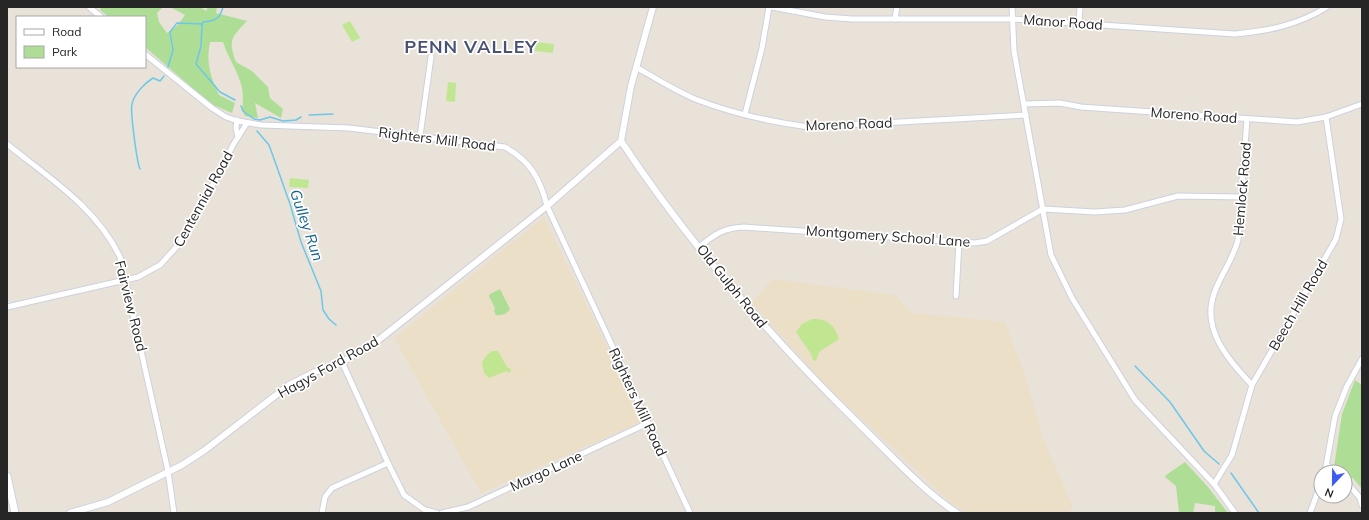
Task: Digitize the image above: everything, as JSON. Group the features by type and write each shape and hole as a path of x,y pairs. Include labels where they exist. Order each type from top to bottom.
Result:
{"main road":[{"path":"7,476 15,513"}],"street":[{"path":"89,7 100,16"},
{"path":"621,141 636,67 653,7"},
{"path":"745,114 762,48 770,7"},
{"name":"Manor Road","path":"770,7 825,17 1012,19 1235,34 1267,31 1298,22 1327,7"},
{"path":"895,18 897,7"},
{"path":"1012,7 1014,51 1051,255 1072,298 1135,400 1214,484 1235,513"},
{"path":"1079,23 1080,7"},
{"name":"Righters Mill Road","path":"146,55 199,99 226,117 247,123 261,125 348,128 420,136 506,148 525,160 530,166 544,195 546,206 690,513"},
{"path":"420,136 431,57"},
{"name":"Moreno Road","path":"636,67 696,99 781,123 809,127 1026,115"},
{"name":"Moreno Road","path":"1024,104 1060,103 1081,107 1297,122 1326,117 1362,104"},
{"name":"Beech Hill Road","path":"1214,484 1232,455 1252,384 1336,239 1341,219 1326,117"},
{"name":"Hemlock Road","path":"1247,119 1238,240 1236,250 1216,290 1211,317 1216,338 1223,351 1252,384"},
{"name":"Centennial Road","path":"237,120 236,128 238,137"},
{"name":"Centennial Road","path":"7,307 126,281 154,270 174,251 247,123"},
{"name":"Hagys Ford Road","path":"70,513 108,502 194,458 289,385 315,372 342,362 376,342 546,206 621,141"},
{"name":"Old Gulph Road","path":"621,141 725,283 807,373 918,481 957,513"},
{"name":"Fairview Road","path":"7,144 93,216 112,242 120,257 168,471 174,513"},
{"path":"1043,209 1095,212 1125,210 1178,196 1242,197"},
{"name":"Montgomery School Lane","path":"699,247 721,231 730,227 959,242 987,241 1043,209"},
{"path":"956,296 959,242"},
{"path":"1327,464 1335,416 1347,386 1362,359"},
{"path":"342,362 404,495 425,510 437,513"},
{"name":"Margo Lane","path":"442,513 468,506 648,423"},
{"path":"322,513 325,497 332,488 388,463"},
{"path":"1353,490 1360,498 1362,505"},
{"path":"468,506 471,513"}],"shaded area":[{"path":"544,217 643,421 481,493 394,338"},
{"path":"773,279 895,295 912,313 1005,322 1025,375 1044,441 1073,506 1068,513 967,513 950,502 826,385 751,303"}],"green space":[{"path":"102,7 163,7 157,13 159,22 167,33 177,26 185,15 170,7 200,7 206,11 208,7 217,7 216,13 247,21 237,31 232,40 232,49 236,62 252,71 268,87 270,98 283,109 281,118 255,103 258,118 245,116 242,110 243,100 241,82 223,42 210,42 208,56 211,75 219,95 235,103 232,113 211,104 146,48 146,16 108,16 100,10"},
{"path":"350,21 360,38 352,42 342,25"},
{"path":"536,42 554,44 553,53 535,51"},
{"path":"448,82 456,83 455,102 446,101"},
{"path":"290,178 309,180 308,188 289,187"},
{"path":"500,289 510,309 504,314 496,315 494,311 495,308 489,296"},
{"path":"812,319 830,323 839,339 819,352 816,361 813,360 811,354 796,332 802,324"},
{"path":"492,351 498,351 507,367 511,369 510,373 506,371 489,378 484,373 482,362"},
{"path":"1355,380 1362,385 1362,489 1353,478 1353,464 1334,464 1342,414"},
{"path":"1185,462 1208,487 1228,513 1215,513 1215,506 1195,503 1193,513 1179,513 1176,486 1165,477"}],"waterway":[{"name":"Gulley Run","path":"223,7 219,17 211,21 203,22 201,46 196,64 220,92 235,100"},
{"path":"168,67 173,50 170,32 177,23 202,24"},
{"path":"140,169 134,137 132,116 133,100 140,89 153,78 160,81 164,76"},
{"path":"241,106 243,111 254,119 260,120 270,117 283,121 296,120 301,117"},
{"path":"309,115 333,114"},
{"name":"Gulley Run","path":"257,131 269,145 290,204 301,242 321,291 323,310 329,319 336,325"},
{"path":"1135,366 1170,402 1204,451 1219,464"},
{"path":"1231,473 1259,513"}],"district":[{"name":"PENN VALLEY","path":"471,46"}]}
